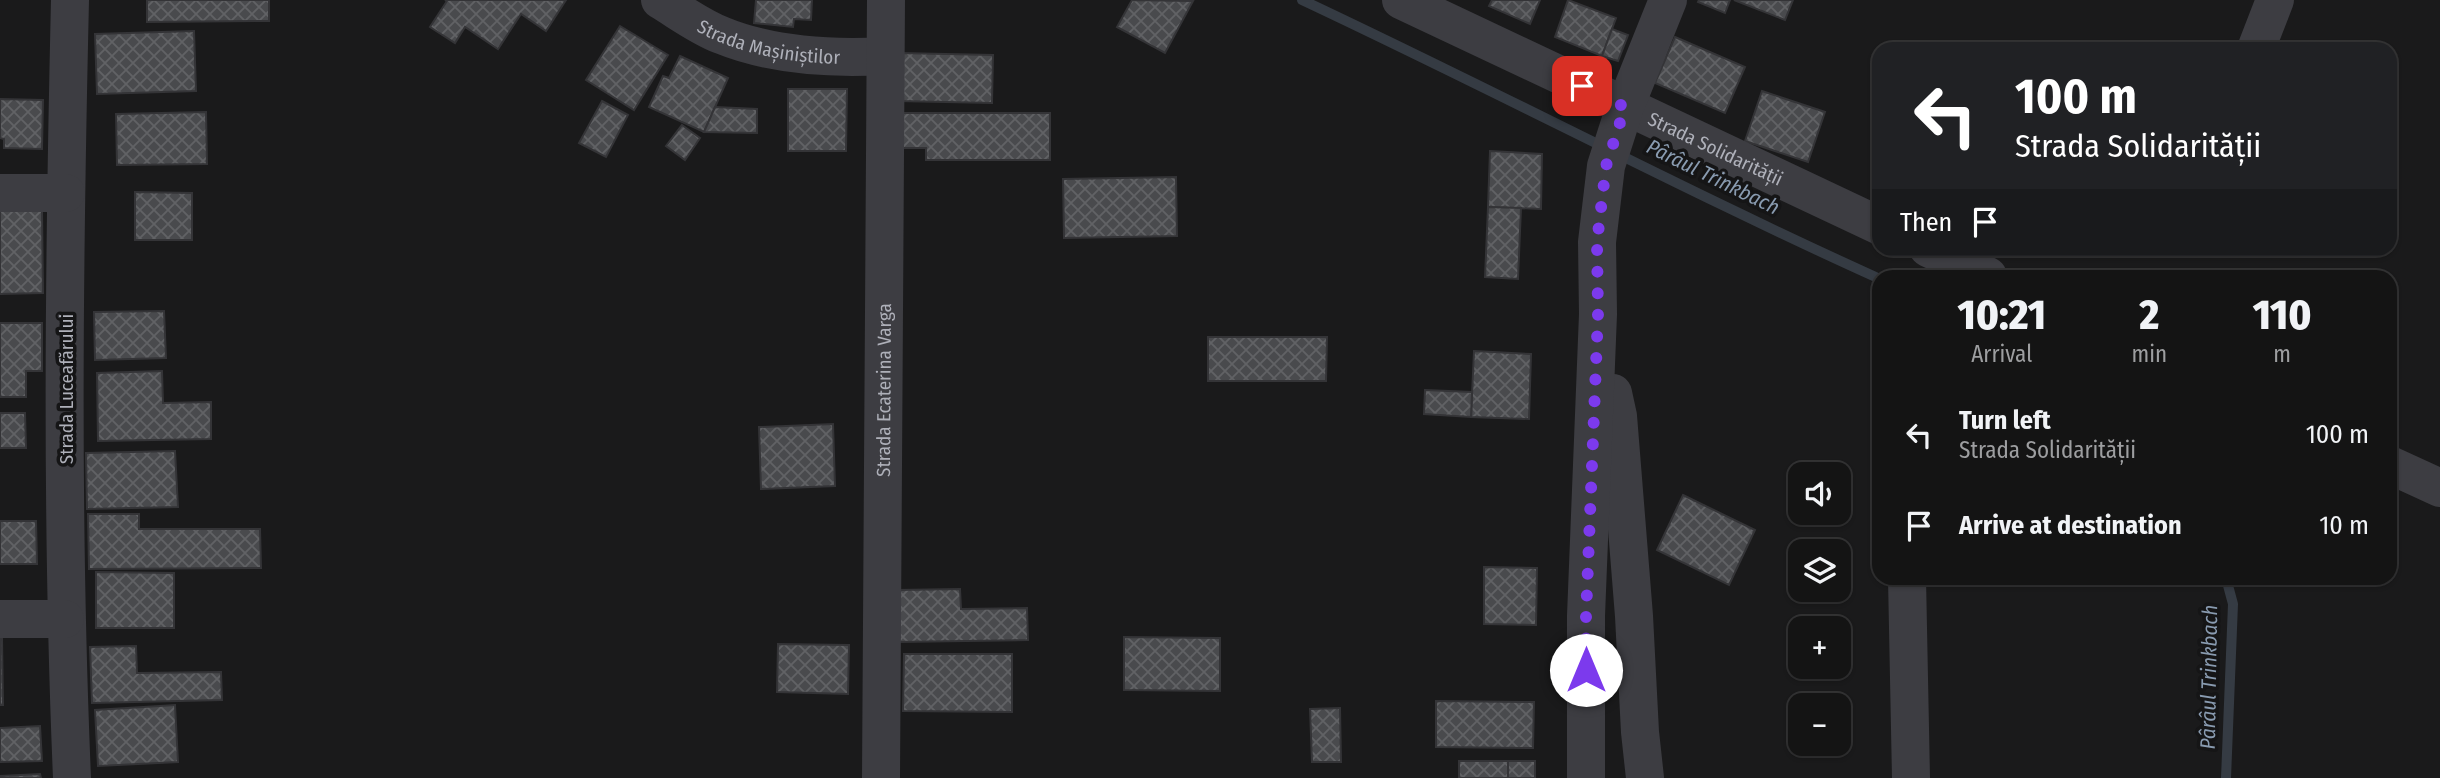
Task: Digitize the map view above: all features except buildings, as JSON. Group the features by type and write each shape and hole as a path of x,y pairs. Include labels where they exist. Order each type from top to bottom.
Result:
{"street":[{"name":"Strada Luceafărului","path":"70,0 66,193 65,619 72,778"},
{"name":"Strada Mașiniștilor","path":"660,0 718,34 755,47 839,59 885,56"},
{"name":"Strada Ecaterina Varga","path":"881,778 886,0"},
{"name":"Strada Solidarității","path":"1401,0 1622,117 1872,223"},
{"path":"1586,778 1586,616 1598,314 1597,242 1606,166 1622,117 1668,0"},
{"path":"2259,42 2275,0"},
{"path":"0,192 66,193"},
{"path":"1945,256 1975,270"},
{"path":"1598,314 1618,416 1645,778"},
{"path":"2397,467 2440,488"},
{"path":"1907,585 1911,778"},
{"path":"0,619 65,619"}],"waterway":[{"name":"Pârâul Trinkbach","path":"1302,0 1872,275"},
{"name":"Pârâul Trinkbach","path":"2226,778 2233,604 2228,585"}],"route":[{"path":"1582,86 1625,107 1606,166 1597,242 1598,314 1586,670"}]}
